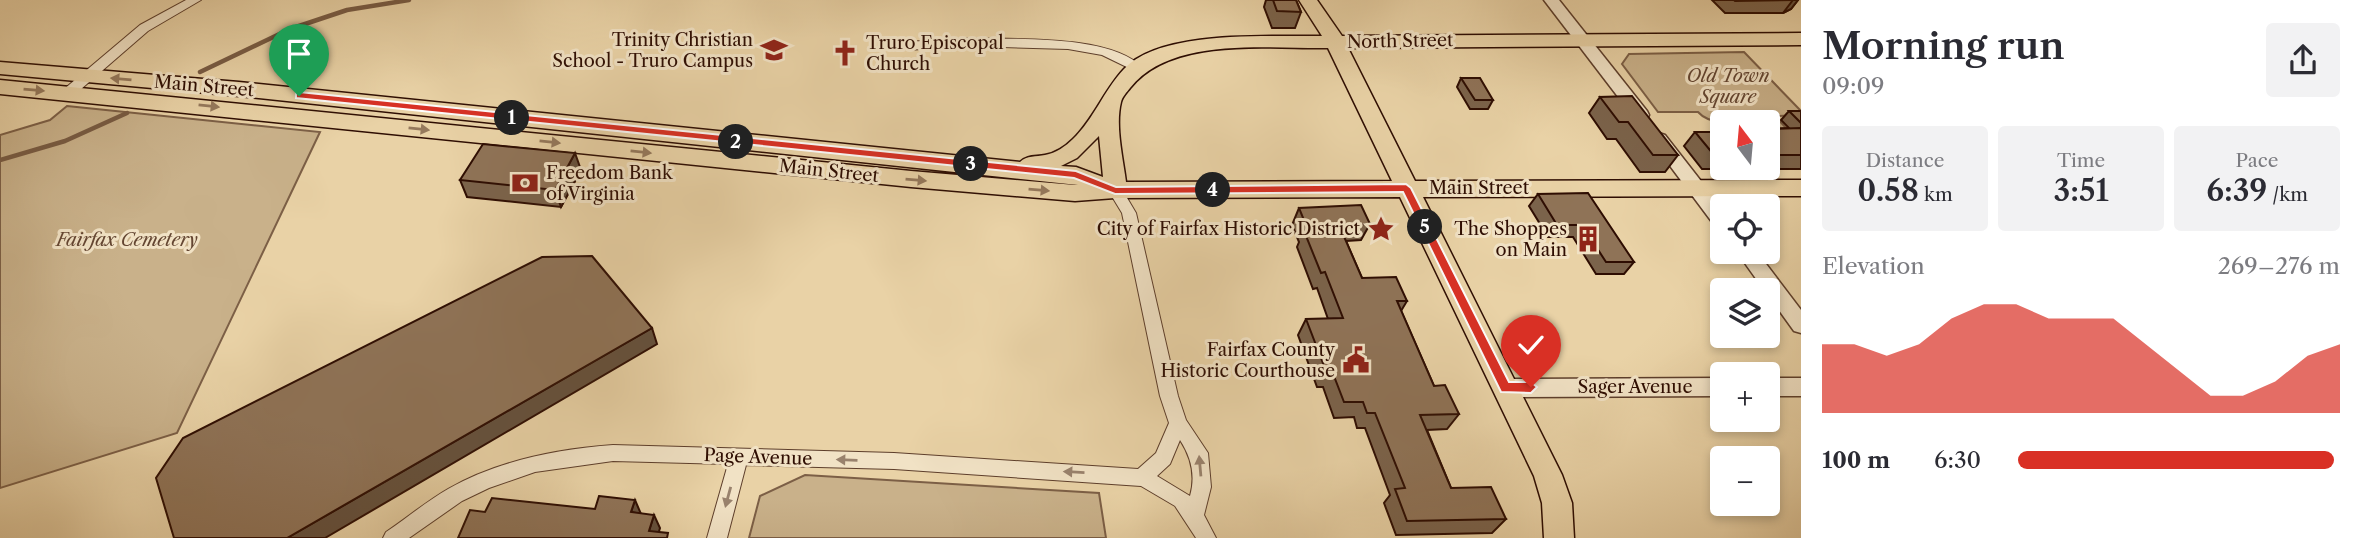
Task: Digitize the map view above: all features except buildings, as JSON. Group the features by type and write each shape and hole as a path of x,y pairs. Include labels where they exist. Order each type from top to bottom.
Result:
{"main road":[{"path":"1308,0 1328,28 1548,475 1557,503 1559,538"},
{"name":"North Street","path":"984,166 1037,164 1075,150 1092,134 1124,79 1137,68 1181,48 1334,42 1801,39"},
{"name":"Main Street","path":"0,68 87,75 1006,188 1075,193 1406,188 1801,188"},
{"name":"Main Street","path":"0,87 984,166 1076,175 1115,191"},
{"path":"1111,99 1109,122 1115,191"}],"street":[{"path":"68,93 144,28 195,0"},
{"path":"1551,0 1710,205"},
{"path":"908,46 970,42 1068,45 1106,52 1137,68"},
{"path":"1115,191 1129,213 1169,396 1178,423 1199,453 1202,487 1195,514 1206,538"},
{"path":"1754,264 1801,325"},
{"name":"Sager Avenue","path":"1505,388 1710,387"},
{"path":"1780,387 1801,387"},
{"path":"1142,478 1163,458 1178,423"},
{"name":"Page Avenue","path":"393,538 455,495 484,481 562,458 613,453 904,462 1142,478 1176,492 1195,514"},
{"path":"717,538 739,457"}],"green space":[{"name":"Old Town Square","path":"1744,52 1801,111 1801,115 1780,116 1780,110 1710,110 1710,119 1698,112 1658,112 1622,64 1629,54"},
{"name":"Fairfax Cemetery","path":"67,106 320,132 177,433 0,488 0,135 50,120"},
{"name":"Old Town Square","path":"1780,121 1799,142 1780,150"},
{"path":"805,475 1099,493 1106,538 749,538 760,496"}],"waterway":[{"path":"200,72 290,29 347,10 409,0"},
{"path":"0,160 65,141 127,113"}],"place":[{"name":"Trinity Christian School - Truro Campus","path":"774,50"},
{"name":"Truro Episcopal Church","path":"845,53"},
{"name":"Freedom Bank of Virginia","path":"525,183"},
{"name":"City of Fairfax Historic District","path":"1381,229"},
{"name":"The Shoppes on Main","path":"1588,239"},
{"name":"Fairfax County Historic Courthouse","path":"1356,360"}],"route":[{"path":"299,96 1076,175 1115,191 1406,188 1505,388 1531,387"}]}
